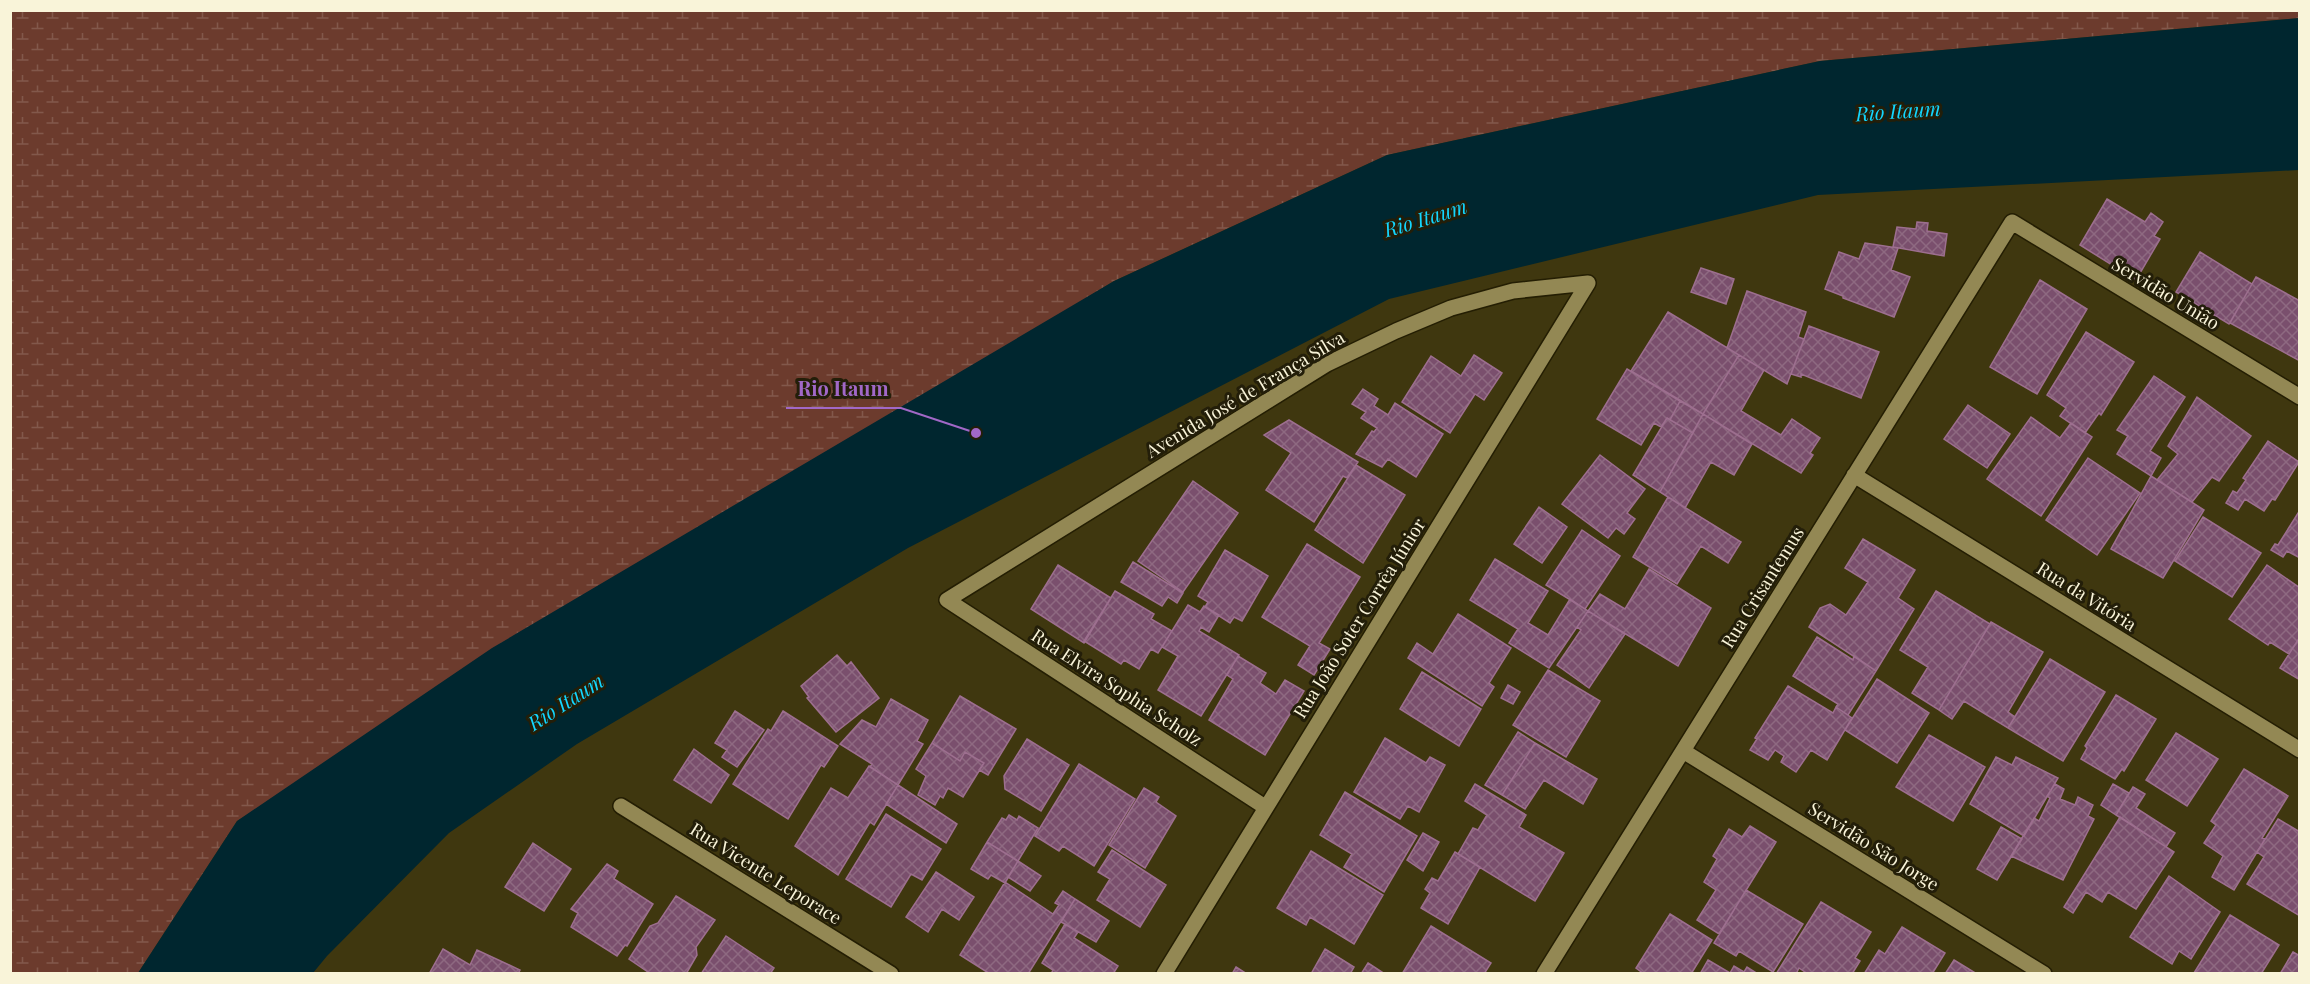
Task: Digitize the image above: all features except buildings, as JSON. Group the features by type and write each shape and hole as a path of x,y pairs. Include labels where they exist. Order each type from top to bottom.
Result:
{"street":[{"name":"Servidão União","path":"2012,222 2300,397"},
{"name":"Rua Crisantemus","path":"1544,974 2012,222"},
{"name":"Avenida José de França Silva","path":"947,600 1327,364 1451,308 1513,291 1587,283"},
{"name":"Rua João Soter Corrêa Júnior","path":"1164,974 1587,283"},
{"name":"Rua da Vitória","path":"1854,475 2300,750"},
{"name":"Rua Elvira Sophia Scholz","path":"947,600 1265,807"},
{"name":"Servidão São Jorge","path":"1683,751 2044,974"},
{"name":"Rua Vicente Leporace","path":"621,806 891,974"}],"green space":[{"path":"2299,10 2300,18 1820,61 1387,155 1114,281 237,821 138,973 11,974 10,11"}],"water":[{"path":"2299,18 2299,170 1818,195 1389,299 908,548 577,744 449,833 327,956 313,973 138,973 237,821 492,648 1114,281 1387,155 1820,61"}],"place":[{"name":"Rio Itaum","path":"976,433"}]}
